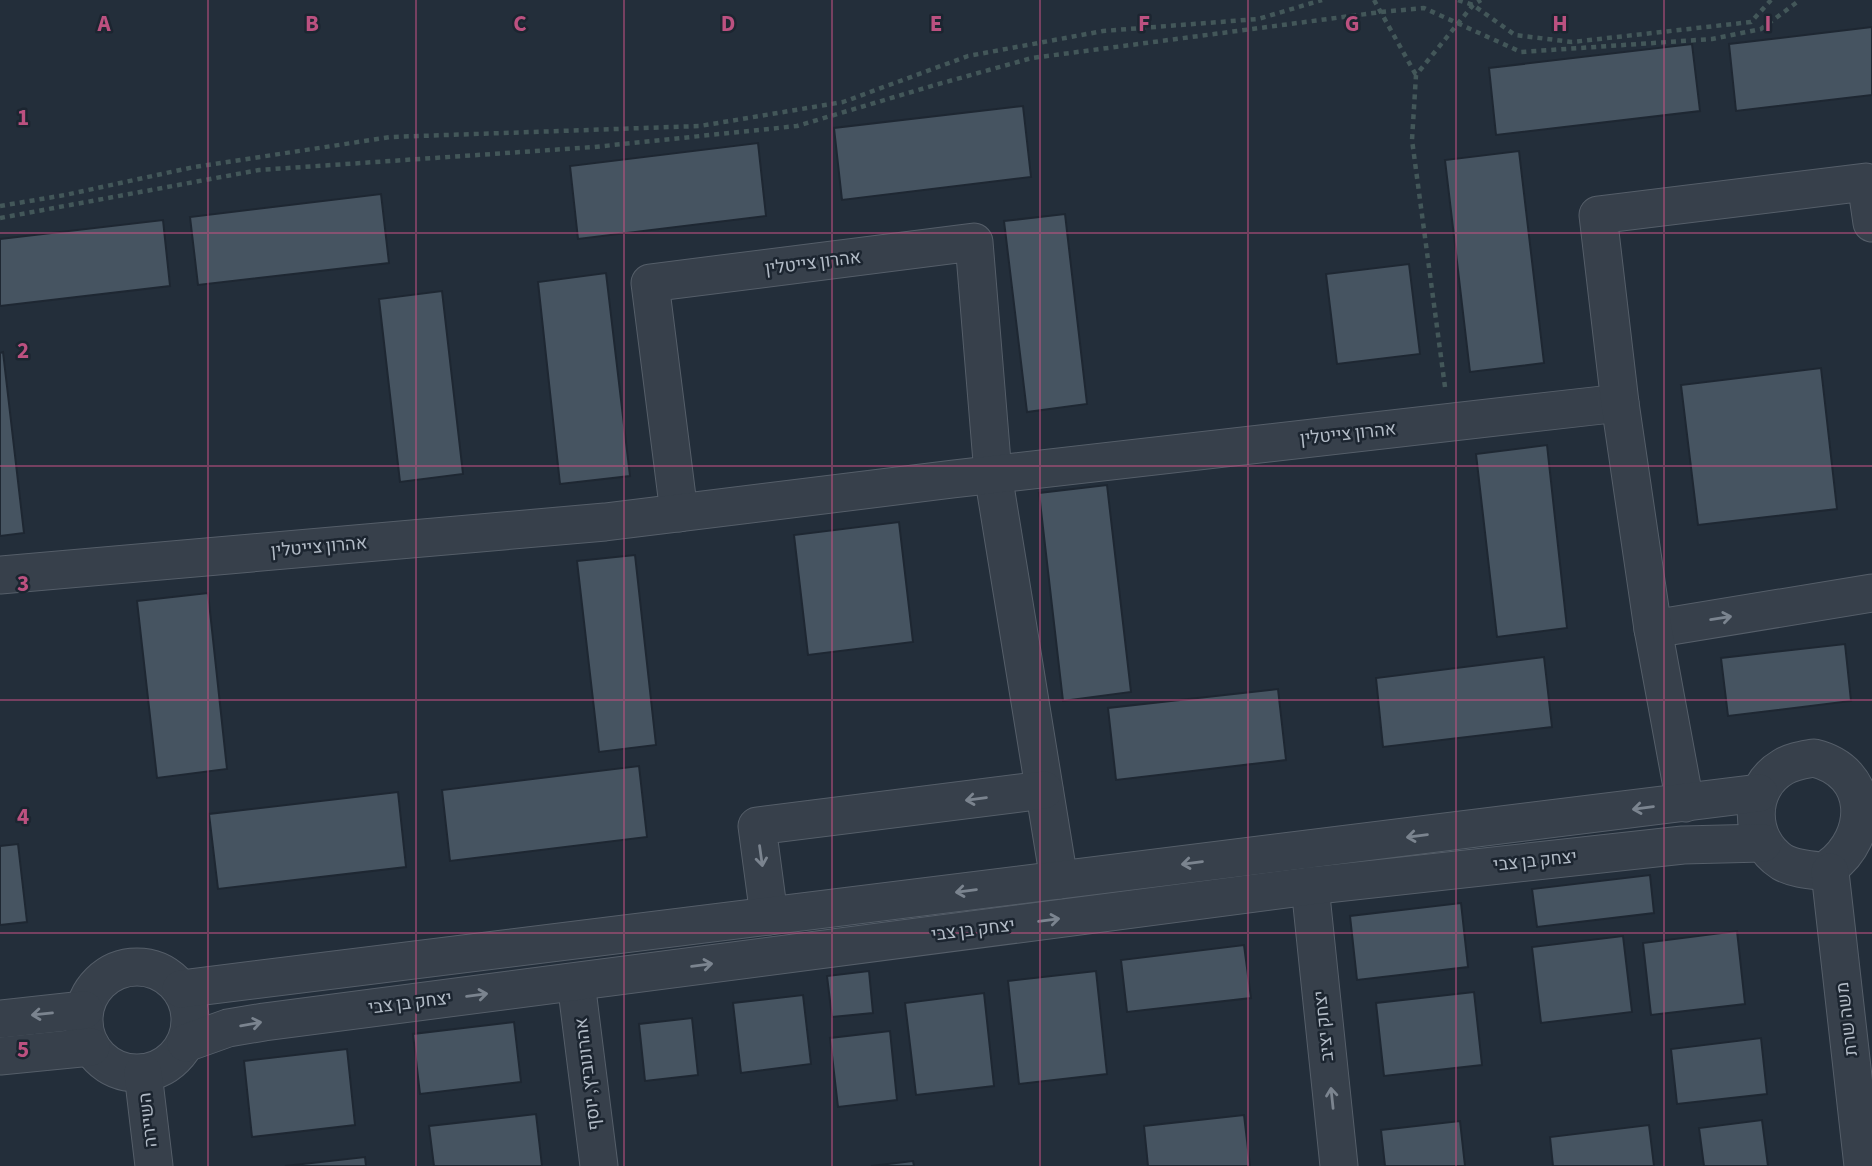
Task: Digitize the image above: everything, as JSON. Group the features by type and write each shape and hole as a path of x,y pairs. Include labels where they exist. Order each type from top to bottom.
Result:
{"street":[{"path":"1685,803 1653,629 1620,403 1598,215 1866,182 1872,223"},
{"name":"אהרון צייטלין","path":"679,513 650,283 974,242 993,474 1059,880"},
{"name":"אהרון צייטלין","path":"0,575 605,522 993,474 1620,403"},
{"path":"1653,629 1872,593"},
{"path":"1814,758 1859,768 1857,782 1869,813 1864,831 1857,846 1845,859 1830,867 1830,872 1798,868 1784,863 1763,843 1757,827 1759,793 1781,767 1797,760 1814,758"},
{"path":"769,916 757,826 1044,790"},
{"path":"181,989 1759,793"},
{"name":"יצחק בן צבי","path":"186,1043 228,1028 264,1022 1310,886 1683,845 1763,843"},
{"name":"משה שרת","path":"1830,872 1863,1166"},
{"name":"יצחק יציב","path":"1310,886 1339,1166"},
{"path":"135,966 152,968 169,976 181,989 191,1016 186,1043 175,1058 160,1068 143,1073 128,1073 113,1068 100,1059 91,1047 83,1023 84,1010 90,993 102,979 118,970 135,966"},
{"name":"אהרונוביץ, יוסף","path":"576,982 599,1166"},
{"path":"0,1018 84,1010"},
{"path":"0,1056 91,1047"},
{"name":"השיירה","path":"143,1073 154,1166"}],"path":[{"path":"0,206 194,167 391,137 700,126 843,102 968,55 1103,31 1258,19 1322,0"},
{"path":"1374,0 1416,75 1412,140 1450,422"},
{"path":"1458,0 1473,5 1515,35 1572,41 1751,22 1771,0"},
{"path":"1416,75 1473,5 1481,0"},
{"path":"0,218 259,170 594,147 797,127 1032,58 1381,12 1423,8 1521,52 1712,39 1761,29 1800,0"}],"building":[{"path":"1872,27 1872,95 1736,111 1729,44"},
{"path":"1692,44 1700,111 1496,135 1489,68"},
{"path":"1023,106 1031,177 842,200 834,128"},
{"path":"758,143 766,216 578,239 570,166"},
{"path":"1519,151 1544,363 1470,372 1445,160"},
{"path":"381,194 389,263 198,285 190,217"},
{"path":"1065,214 1087,404 1027,412 1004,221"},
{"path":"163,220 170,286 0,306 0,239"},
{"path":"1409,264 1420,354 1337,364 1326,274"},
{"path":"606,273 630,476 560,484 538,282"},
{"path":"442,291 463,474 400,482 379,299"},
{"path":"3,352 24,533 0,536 0,353"},
{"path":"1821,368 1837,509 1698,525 1681,385"},
{"path":"1547,445 1567,628 1497,637 1476,454"},
{"path":"1107,485 1131,692 1063,701 1039,493"},
{"path":"899,522 913,642 808,655 794,535"},
{"path":"635,555 656,745 599,752 577,561"},
{"path":"208,593 227,769 157,778 137,601"},
{"path":"1845,644 1851,701 1728,716 1721,658"},
{"path":"1544,657 1552,727 1383,747 1376,678"},
{"path":"1278,689 1286,760 1116,780 1108,708"},
{"path":"639,766 647,837 450,861 442,790"},
{"path":"398,792 406,867 218,889 209,814"},
{"path":"18,844 27,922 0,925 0,846"},
{"path":"1650,875 1654,913 1537,927 1532,889"},
{"path":"1461,903 1468,967 1357,980 1350,916"},
{"path":"1737,931 1745,1004 1651,1015 1643,943"},
{"path":"1623,936 1632,1012 1541,1023 1532,947"},
{"path":"1244,945 1251,998 1127,1012 1121,960"},
{"path":"869,971 873,1013 832,1017 827,976"},
{"path":"1096,971 1107,1074 1019,1084 1008,981"},
{"path":"1474,992 1482,1065 1384,1076 1376,1003"},
{"path":"984,993 994,1086 916,1095 905,1003"},
{"path":"803,995 811,1064 741,1073 733,1003"},
{"path":"692,1018 698,1075 645,1081 639,1024"},
{"path":"514,1022 521,1082 420,1094 413,1034"},
{"path":"890,1031 897,1100 838,1107 830,1038"},
{"path":"1761,1038 1767,1094 1677,1104 1671,1049"},
{"path":"347,1049 355,1125 252,1137 244,1061"},
{"path":"536,1114 542,1166 434,1166 429,1126"},
{"path":"1244,1115 1250,1166 1148,1166 1144,1126"},
{"path":"1762,1120 1768,1166 1704,1166 1699,1128"},
{"path":"1460,1121 1465,1166 1385,1166 1381,1130"},
{"path":"1649,1125 1654,1166 1553,1166 1550,1137"},
{"path":"365,1157 366,1166 285,1166"},
{"path":"913,1161 914,1166 871,1166"}]}
